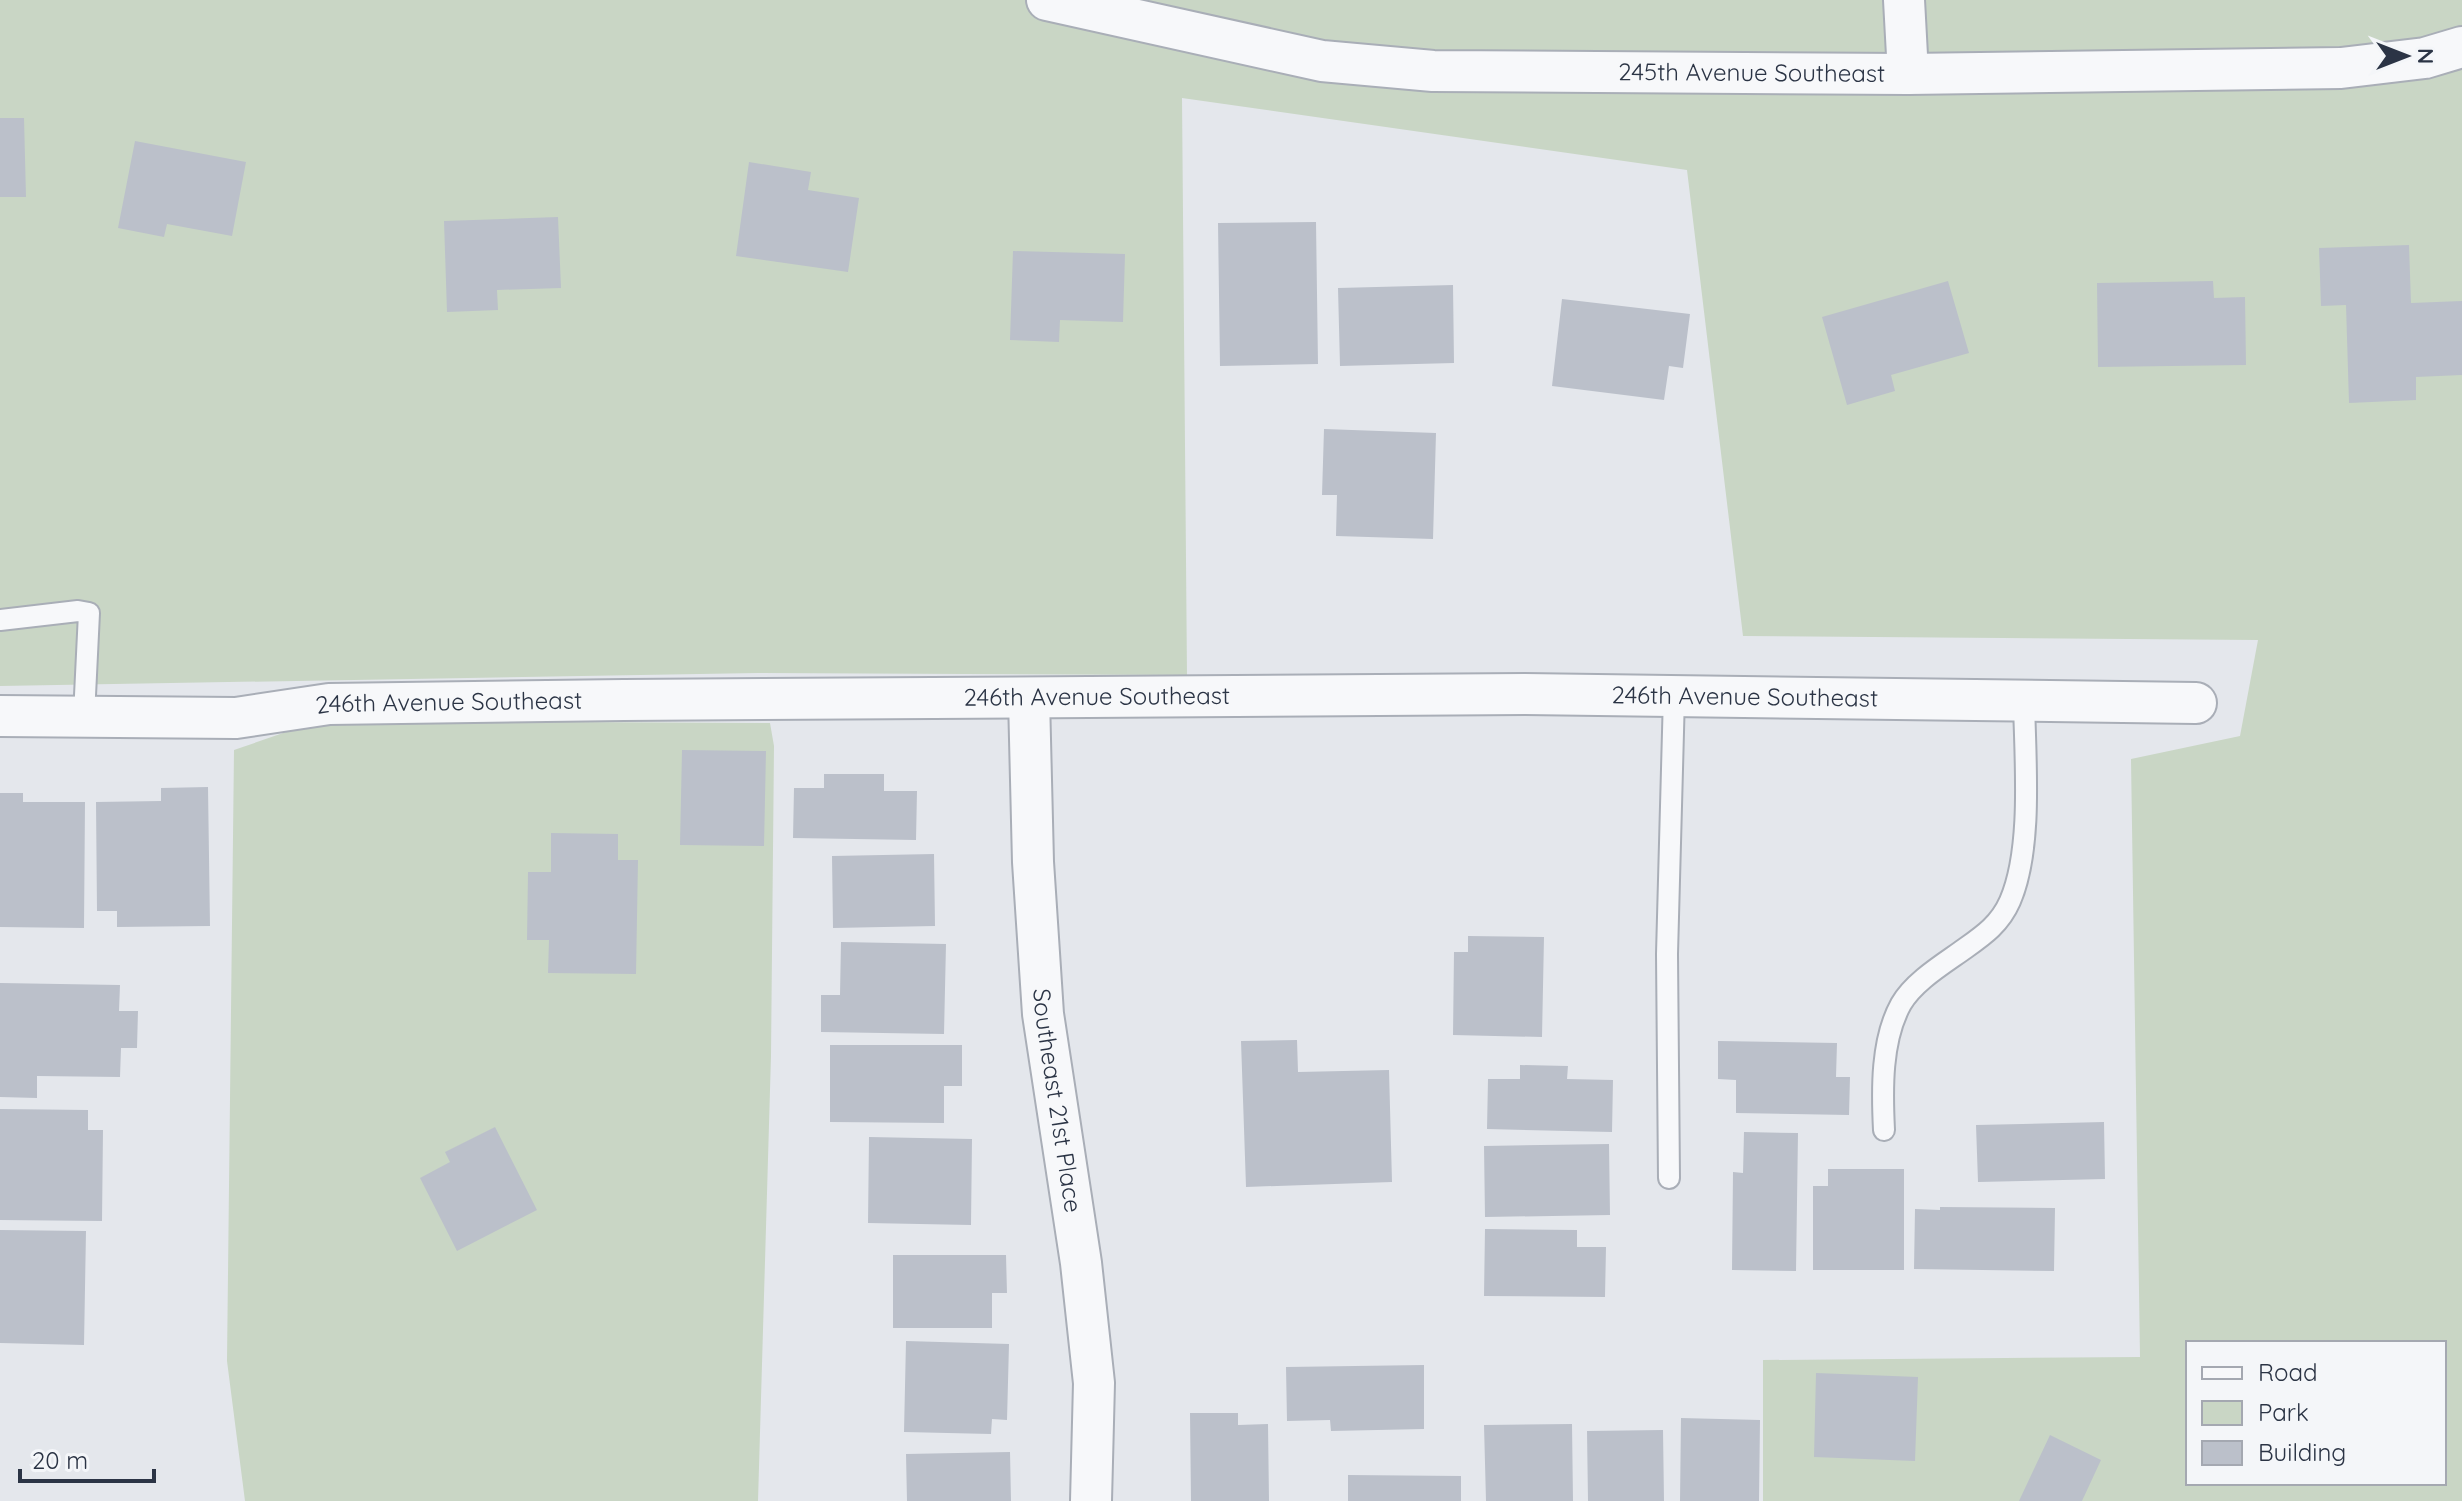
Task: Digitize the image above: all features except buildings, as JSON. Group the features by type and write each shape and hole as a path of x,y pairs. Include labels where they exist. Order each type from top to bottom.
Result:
{"street":[{"name":"245th Avenue Southeast","path":"1047,0 1322,61 1433,71 1908,74 2341,68 2425,58 2462,47"},
{"path":"1904,0 1908,74"},
{"name":"246th Avenue Southeast","path":"0,716 236,718 329,704 1029,698 1674,695 2196,703"},
{"name":"Southeast 21st Place","path":"1029,698 1033,862 1043,1014 1081,1263 1094,1383 1091,1501"}],"lane":[{"path":"0,620 78,611 89,613 91,623 84,716"},
{"path":"1669,1178 1667,954 1674,695"},
{"path":"1884,1130 1882,1091 1888,1041 1901,1004 1924,978 1994,928 2011,899 2023,842 2024,701"}],"green space":[{"path":"0,0 2462,0 2462,1501 1763,1501 1763,1360 2140,1357 2131,759 2240,736 2258,640 1743,636 1687,170 1182,98 1187,675 758,673 0,686"},
{"path":"318,721 770,723 774,746 771,1056 758,1501 245,1501 227,1361 234,750"}]}
